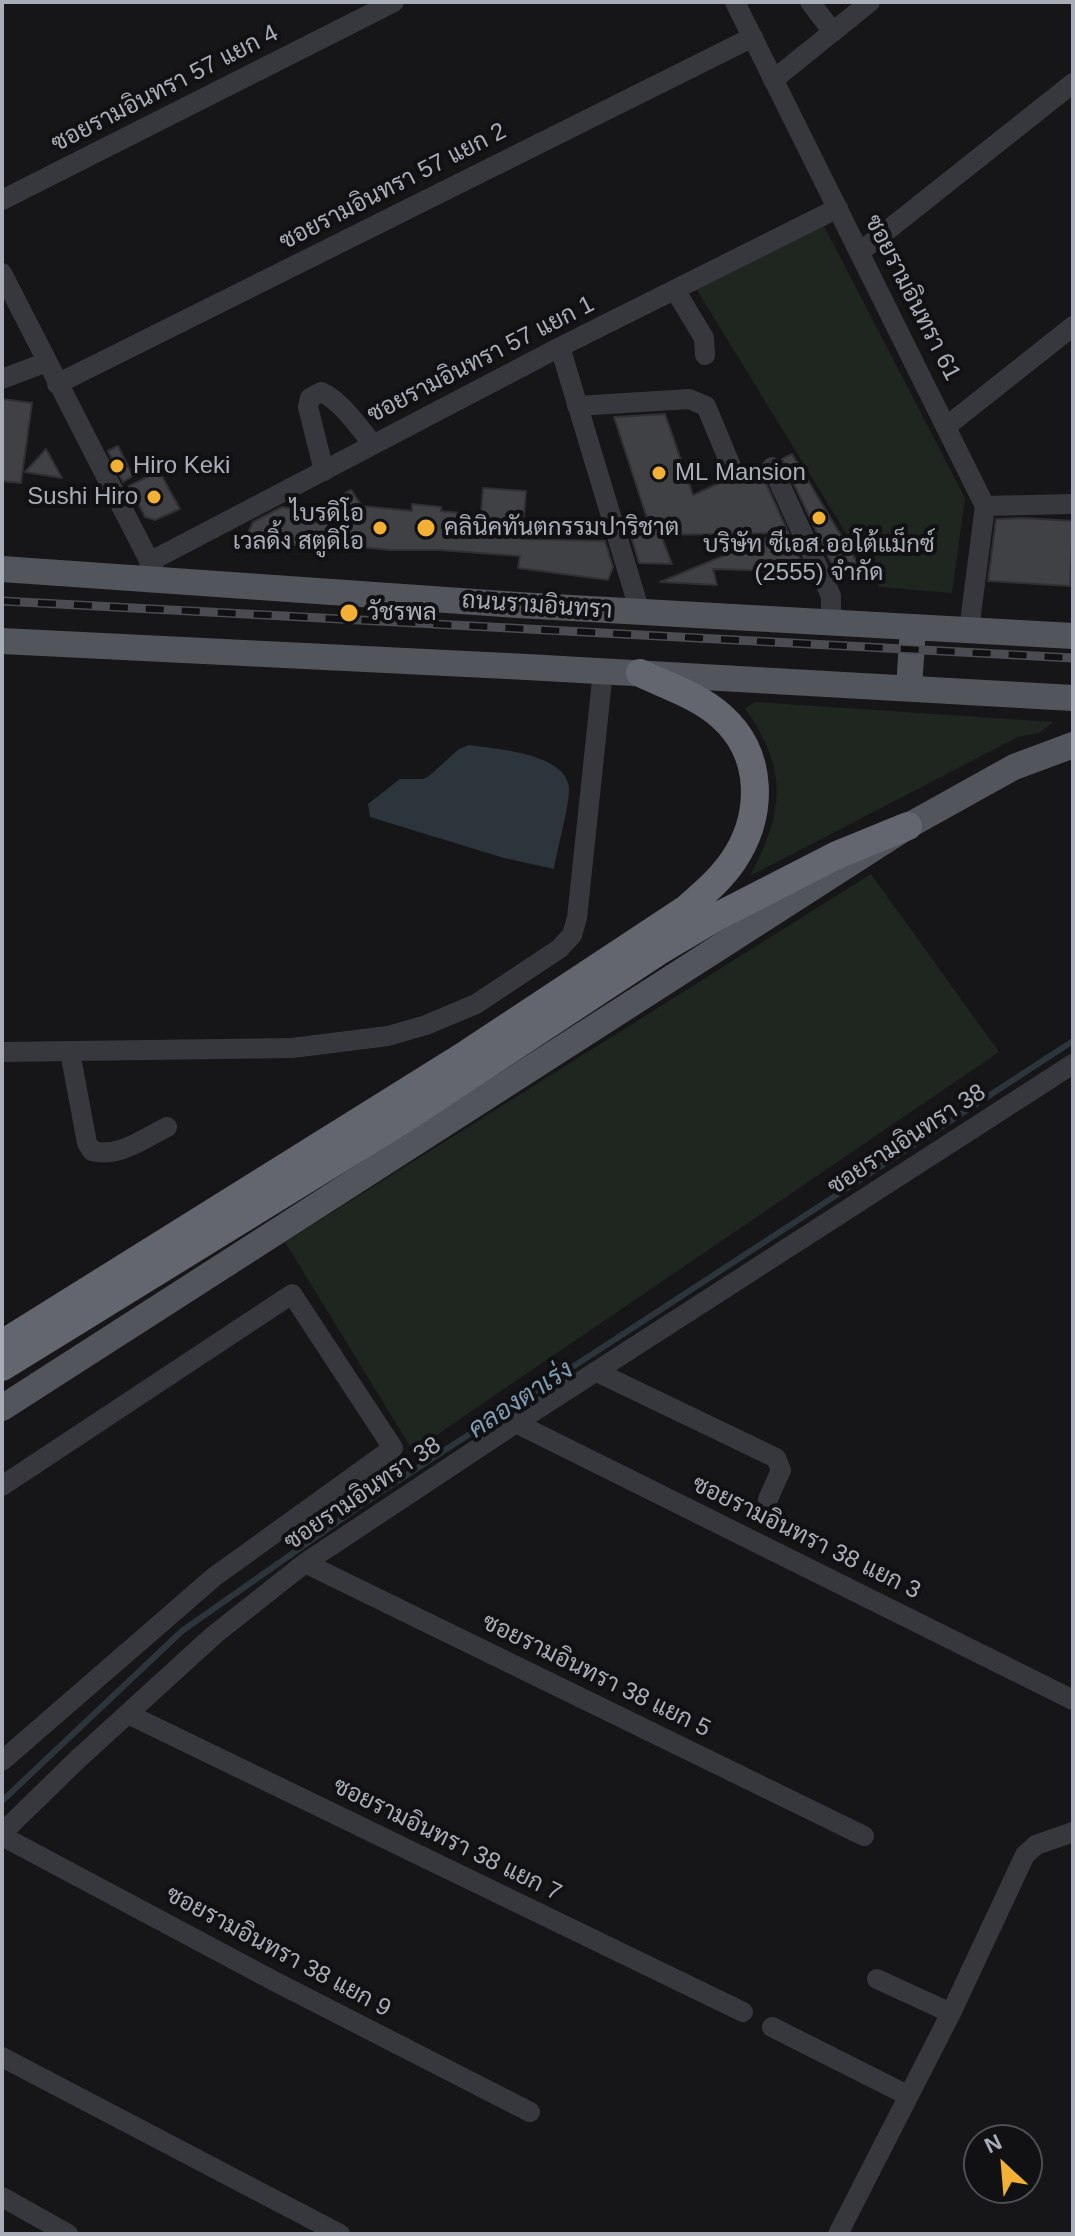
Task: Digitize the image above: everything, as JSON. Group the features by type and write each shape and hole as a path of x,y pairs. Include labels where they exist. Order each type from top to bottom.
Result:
{"highway":[{"path":"2,1344 468,1053 686,909 712,886 734,859 747,833 755,806 756,780 750,756 721,716 702,702 640,673"},
{"path":"2,1367 415,1127 659,951 720,915 837,855 908,826"}],"main road":[{"name":"ถนนรามอินทรา","path":"3,569 155,572 640,612 1073,636"},
{"path":"909,688 913,627"},
{"path":"2,641 1073,698"},
{"path":"908,826 1014,767 1073,745"},
{"path":"2,1408 415,1127"}],"street":[{"name":"ซอยรามอินทรา 57 แยก 4","path":"2,200 394,2"},
{"name":"ซอยรามอินทรา 61","path":"735,2 985,506"},
{"path":"810,2 833,32"},
{"path":"773,80 870,2"},
{"name":"ซอยรามอินทรา 57 แยก 2","path":"57,384 753,37"},
{"path":"860,252 1073,83"},
{"name":"ซอยรามอินทรา 57 แยก 1","path":"155,572 373,444 838,208"},
{"path":"675,290 704,338 705,355"},
{"path":"6,291 47,362 155,572"},
{"path":"947,426 1073,326"},
{"path":"560,347 640,612"},
{"path":"2,379 47,362"},
{"path":"324,471 308,407 310,398 321,392 329,396 373,444"},
{"path":"577,406 689,399 706,406 731,466"},
{"path":"772,467 831,596 831,622"},
{"path":"969,630 985,506 1073,504"},
{"path":"2,1052 292,1048 388,1036 426,1025 476,1004 559,949 572,935 577,918 603,671"},
{"path":"70,1052 87,1143 92,1151 106,1155 122,1150 167,1127"},
{"name":"ซอยรามอินทรา 38","path":"2,1834 78,1759 214,1635 305,1563 516,1423 1073,1064"},
{"path":"2,1486 292,1294 393,1448 214,1577 2,1761"},
{"path":"597,1372 776,1458 781,1470 768,1499"},
{"name":"ซอยรามอินทรา 38 แยก 3","path":"516,1423 1073,1700"},
{"name":"ซอยรามอินทรา 38 แยก 5","path":"305,1563 864,1836"},
{"name":"ซอยรามอินทรา 38 แยก 7","path":"128,1714 743,2012"},
{"path":"838,2234 951,2013 1025,1855 1036,1845 1073,1832"},
{"name":"ซอยรามอินทรา 38 แยก 9","path":"2,1834 274,1981 530,2112"},
{"path":"877,1979 951,2013"},
{"path":"772,2027 907,2095"},
{"path":"2,2057 340,2234"},
{"path":"2,2197 68,2234"}],"shaded area":[{"path":"823,224 965,498 952,593 879,587 695,287"},
{"path":"756,702 1053,722 1039,733 1018,737 750,876 770,831 777,790 769,751 745,708"},
{"path":"469,745 527,755 555,767 565,776 569,794 554,869 504,858 370,817 368,804 400,779 423,779 459,749"},
{"path":"871,874 999,1052 413,1451 285,1242"}],"building":[{"path":"2,399 32,403 21,483 2,481"},
{"path":"665,414 693,495 737,478 755,466 760,470 806,572 713,569 717,585 660,582 779,533 661,535 672,564 639,563 627,523 647,518 614,417"},
{"path":"118,446 133,476 123,482 108,451"},
{"path":"46,449 62,478 25,472"},
{"name":"บริษัท ซีเอส.ออโต้แม็กซ์ (2555) จำกัด","path":"792,454 857,562 836,573 782,459"},
{"name":"Sushi Hiro","path":"159,471 180,509 155,520 145,517 129,486"},
{"path":"483,488 526,491 522,539 605,541 613,567 608,580 518,568 520,556 329,544 329,550 246,537 253,522 282,507 311,512 351,490 362,506 412,511 412,504 481,515"},
{"path":"996,519 1073,521 1070,586 988,581"}],"waterway":[{"name":"คลองตาเร่ง","path":"2,1801 182,1631 373,1497 1073,1041"}],"railway":[{"path":"2,601 1073,658"}],"place":[{"name":"Hiro Keki","path":"117,466"},
{"name":"ML Mansion","path":"659,473"},
{"name":"Sushi Hiro","path":"154,497"},
{"name":"บริษัท ซีเอส.ออโต้แม็กซ์ (2555) จำกัด","path":"819,518"},
{"name":"ไบรดิโอ เวลดิ้ง สตูดิโอ","path":"380,528"},
{"name":"คลินิคทันตกรรมปาริชาต","path":"426,528"},
{"name":"วัชรพล","path":"349,613"}]}
